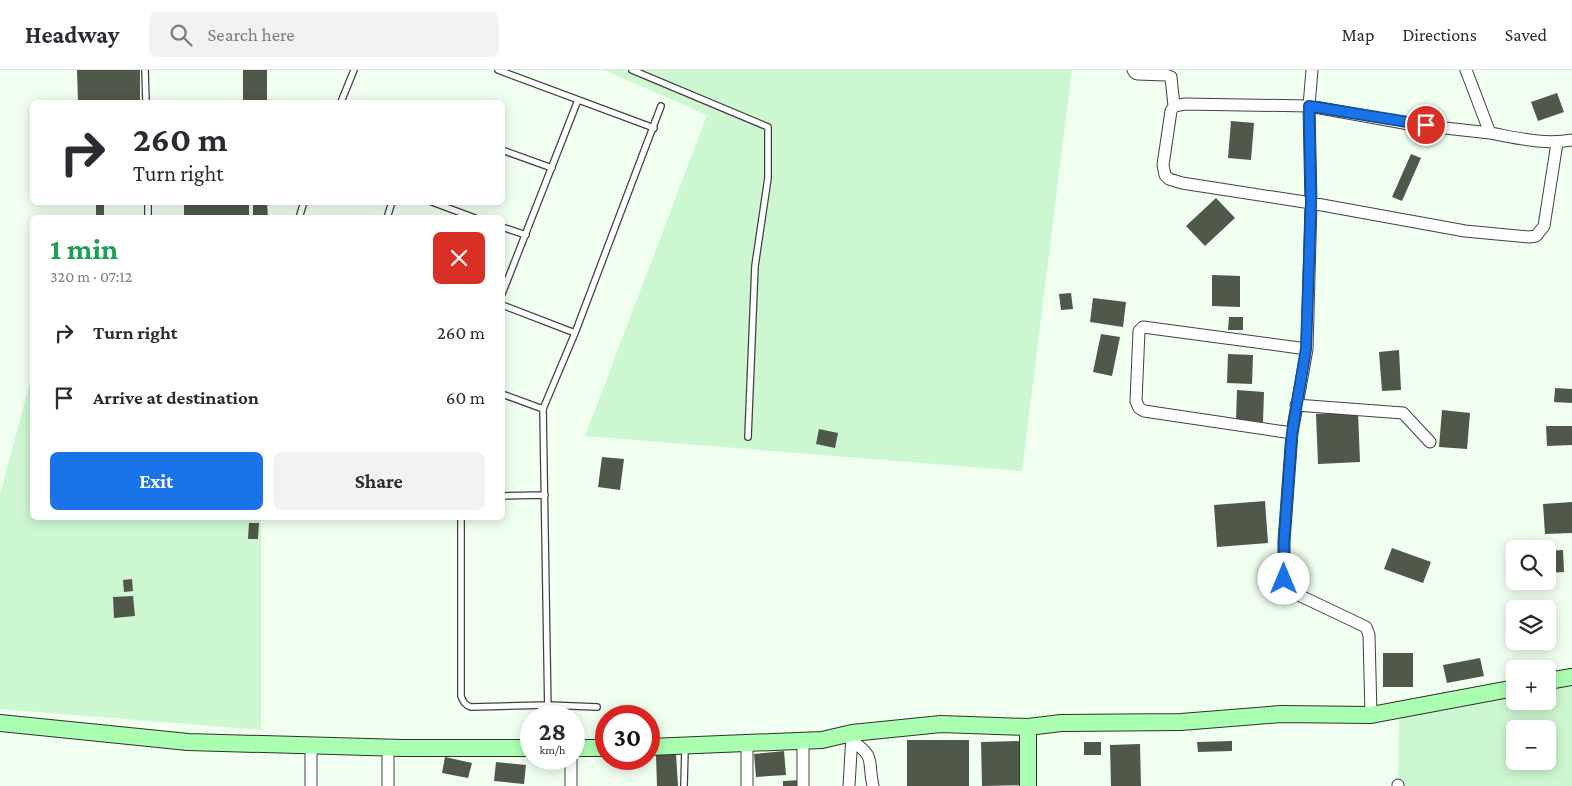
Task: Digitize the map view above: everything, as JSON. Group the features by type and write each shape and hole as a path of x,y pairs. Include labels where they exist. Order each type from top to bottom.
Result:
{"street":[{"path":"1133,70 1138,74 1166,75 1171,77 1174,106 1171,111 1163,170 1169,179 1182,183 1311,203 1465,231 1536,236 1544,226 1557,143"},
{"path":"1312,70 1309,106 1311,203 1306,349 1292,433 1284,541 1284,579 1288,590 1366,626 1369,635 1371,715"},
{"path":"1466,70 1490,133"},
{"path":"1174,106 1195,103 1309,106 1409,124 1490,133 1536,141 1557,143 1572,140"},
{"path":"1292,433 1144,411 1137,404 1136,395 1139,331 1143,327 1306,349"},
{"path":"1296,405 1403,413 1430,442"},
{"path":"1556,680 1572,677"},
{"path":"660,746 822,740 941,724 1028,727 1061,723 1181,722 1281,714 1371,715 1506,690"},
{"path":"0,722 188,742 388,748 520,748"},
{"path":"1028,727 1028,786"},
{"path":"850,786 852,737"},
{"path":"852,737 868,754 873,786"},
{"path":"803,740 803,786"},
{"path":"747,743 747,786"},
{"path":"311,786 312,746"},
{"path":"388,748 388,786"},
{"path":"571,770 571,786"}],"lane":[{"path":"145,70 146,100"},
{"path":"343,100 354,70"},
{"path":"498,70 654,128"},
{"path":"632,70 768,127 768,178 755,266 748,437"},
{"path":"505,287 578,100"},
{"path":"548,705 543,409 575,332 662,106"},
{"path":"505,151 552,168"},
{"path":"440,205 467,215"},
{"path":"505,228 526,235"},
{"path":"505,306 575,332"},
{"path":"505,395 543,409"},
{"path":"505,496 544,495"},
{"path":"461,520 461,696 466,705 471,707 520,706"},
{"path":"684,786 685,745"}],"green space":[{"path":"604,70 1072,70 1022,471 585,436 707,115"},
{"path":"30,382 30,520 261,520 261,730 0,709 0,494"},
{"path":"1572,685 1572,786 1398,786 1399,717 1506,698 1506,710 1556,710 1556,688"}],"building":[{"path":"77,70 140,70 140,100 78,100"},
{"path":"243,70 267,70 267,100 243,100"},
{"path":"1557,93 1564,112 1538,121 1531,102"},
{"path":"1231,121 1254,123 1251,160 1228,158"},
{"path":"1411,154 1421,158 1402,201 1392,197"},
{"path":"1216,198 1235,218 1205,246 1186,226"},
{"path":"96,205 104,205 104,215 96,215"},
{"path":"184,205 249,205 249,215 184,215"},
{"path":"253,205 267,205 268,215 253,215"},
{"path":"1212,275 1240,276 1240,307 1212,306"},
{"path":"1071,293 1073,309 1061,310 1059,294"},
{"path":"1093,298 1126,302 1123,327 1090,322"},
{"path":"1229,317 1243,317 1243,330 1228,330"},
{"path":"1101,334 1120,337 1112,376 1093,372"},
{"path":"1399,350 1401,390 1382,391 1379,352"},
{"path":"1228,354 1253,355 1252,384 1227,383"},
{"path":"1555,388 1572,389 1572,403 1554,402"},
{"path":"1237,390 1264,392 1263,422 1236,421"},
{"path":"1442,410 1470,413 1467,449 1439,447"},
{"path":"1358,412 1360,462 1318,464 1316,414"},
{"path":"1546,426 1572,426 1572,445 1547,446"},
{"path":"819,429 838,433 835,448 816,444"},
{"path":"602,457 624,459 620,490 598,487"},
{"path":"1265,501 1268,543 1217,547 1214,505"},
{"path":"1572,502 1572,533 1545,534 1543,504"},
{"path":"249,523 259,523 258,539 248,539"},
{"path":"1392,548 1431,562 1423,583 1384,569"},
{"path":"1556,550 1563,550 1564,572 1556,572"},
{"path":"132,579 133,591 124,592 123,580"},
{"path":"133,596 135,616 114,618 113,597"},
{"path":"1383,653 1413,653 1413,687 1383,687"},
{"path":"1480,658 1484,676 1447,683 1443,665"},
{"path":"907,740 969,740 969,786 907,786"},
{"path":"1023,741 1025,785 982,786 981,742"},
{"path":"1232,741 1232,751 1198,752 1197,742"},
{"path":"1084,742 1101,742 1101,755 1084,755"},
{"path":"1140,744 1141,786 1111,786 1110,745"},
{"path":"784,751 786,775 756,777 754,754"},
{"path":"676,754 678,786 657,786 656,770 660,770 660,755"},
{"path":"445,757 472,763 468,778 442,773"},
{"path":"496,762 520,764 520,770 525,770 524,784 494,781"},
{"path":"801,780 801,786 783,786 783,781"}],"route":[{"path":"1284,579 1284,541 1292,433 1306,349 1311,203 1309,106 1409,124 1426,125"}]}
